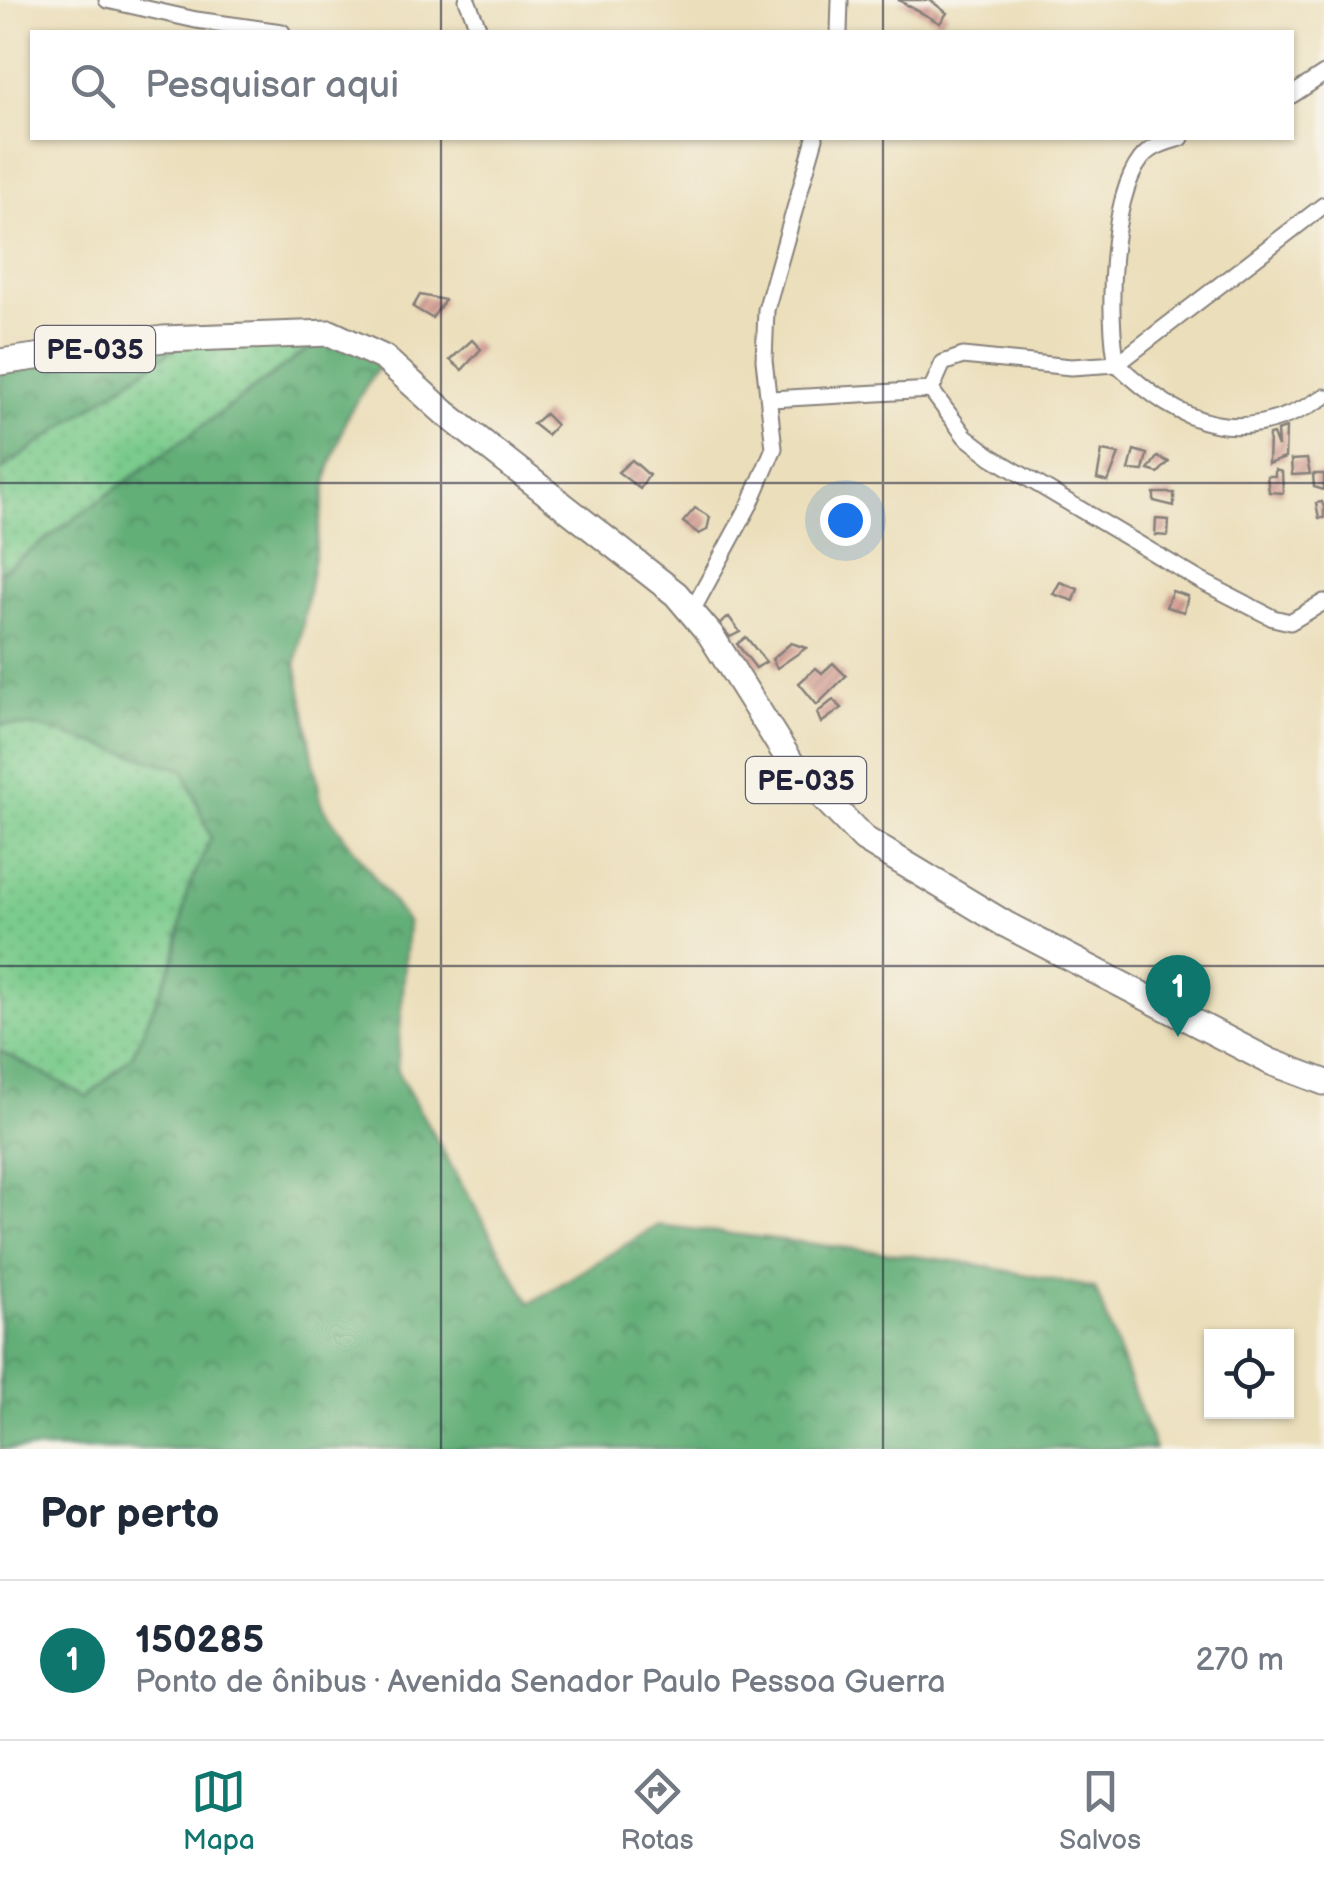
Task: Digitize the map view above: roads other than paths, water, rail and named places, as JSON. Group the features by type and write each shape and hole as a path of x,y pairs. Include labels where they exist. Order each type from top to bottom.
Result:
{"main road":[{"name":"PE-035","path":"0,362 177,338 330,334 384,358 445,413 646,566 692,611 793,766 864,839 1005,924 1255,1054 1324,1082"}],"street":[{"path":"108,0 196,20 268,30"},
{"path":"468,0 479,30"},
{"path":"840,0 840,30"},
{"path":"1294,94 1324,74"},
{"path":"692,611 774,448 764,360 766,310 814,140"},
{"path":"1177,140 1143,156 1127,188 1112,300 1118,364 1174,409 1234,428 1275,423 1324,397"},
{"path":"931,390 944,363 952,357 1071,367 1118,364 1324,205"},
{"path":"771,400 931,390"},
{"path":"931,390 965,436 992,457 1229,597 1290,622 1324,602"}],"place":[{"name":"150285","path":"1178,1037"}]}
